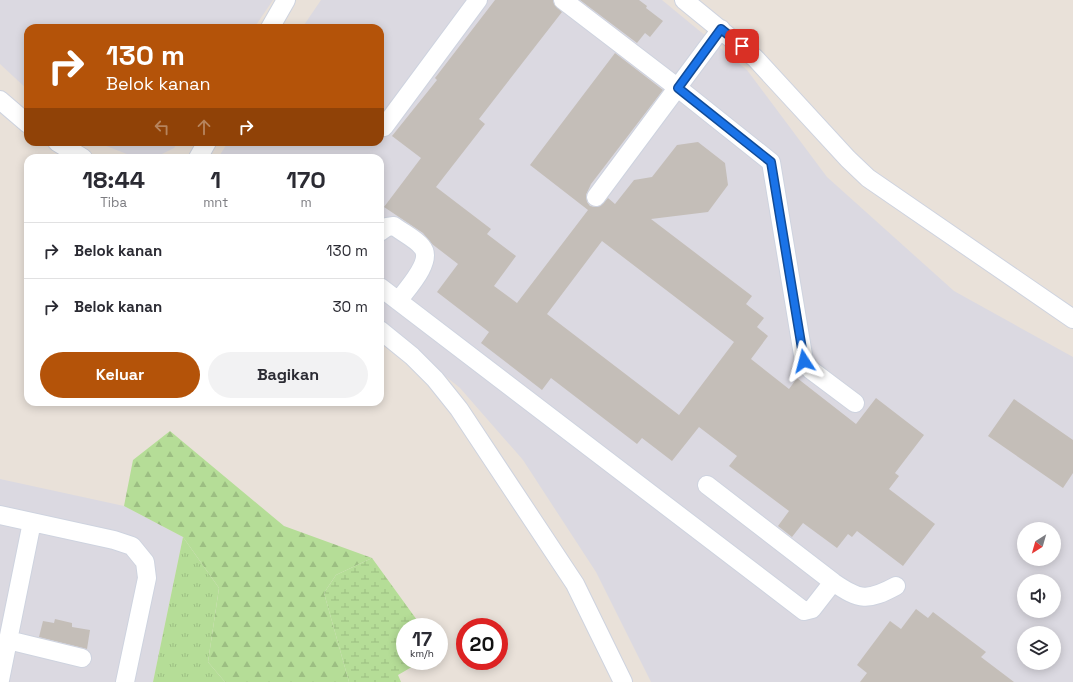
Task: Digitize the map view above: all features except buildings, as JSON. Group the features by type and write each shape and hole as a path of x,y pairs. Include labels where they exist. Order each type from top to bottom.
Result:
{"lane":[{"path":"272,24 286,0"},
{"path":"384,127 478,0"},
{"path":"563,0 678,88 771,162 804,361 811,370 855,403"},
{"path":"684,0 721,29 765,67 848,160 868,178 1073,318"},
{"path":"596,197 721,29"},
{"path":"0,100 24,121"},
{"path":"64,146 76,154"},
{"path":"384,229 394,226 423,247 426,256 423,267 398,301"},
{"path":"384,291 804,611 812,609 833,582"},
{"path":"384,333 412,356 435,379 460,409 575,584 602,636 623,682"},
{"path":"707,485 833,582 862,597 868,598 879,595 896,586"},
{"path":"0,515 114,540 132,546 146,562 147,578 124,682"},
{"path":"0,680 8,640 8,597 32,522"},
{"path":"8,640 82,658"}],"shaded area":[{"path":"0,0 273,0 257,24 24,24 24,86 0,64"},
{"path":"321,0 662,0 747,70 827,177 954,291 1073,357 1073,682 651,682 596,572 523,460 460,388 384,326 384,154 220,154 226,146 384,146 384,24 305,24"},
{"path":"106,146 175,146 162,154 127,154"},
{"path":"0,479 124,506 183,537 153,682 0,682"}],"green space":[{"path":"170,431 284,526 372,558 336,575 324,593 349,682 225,682 208,662 219,588 183,537 124,506 133,460"},
{"path":"183,537 219,588 208,662 225,682 153,682"},
{"path":"372,558 415,618 396,618 396,670 407,670 398,675 401,682 349,682 324,593 336,575"}],"route":[{"path":"742,46 721,29 678,88 771,162 804,361"}]}
